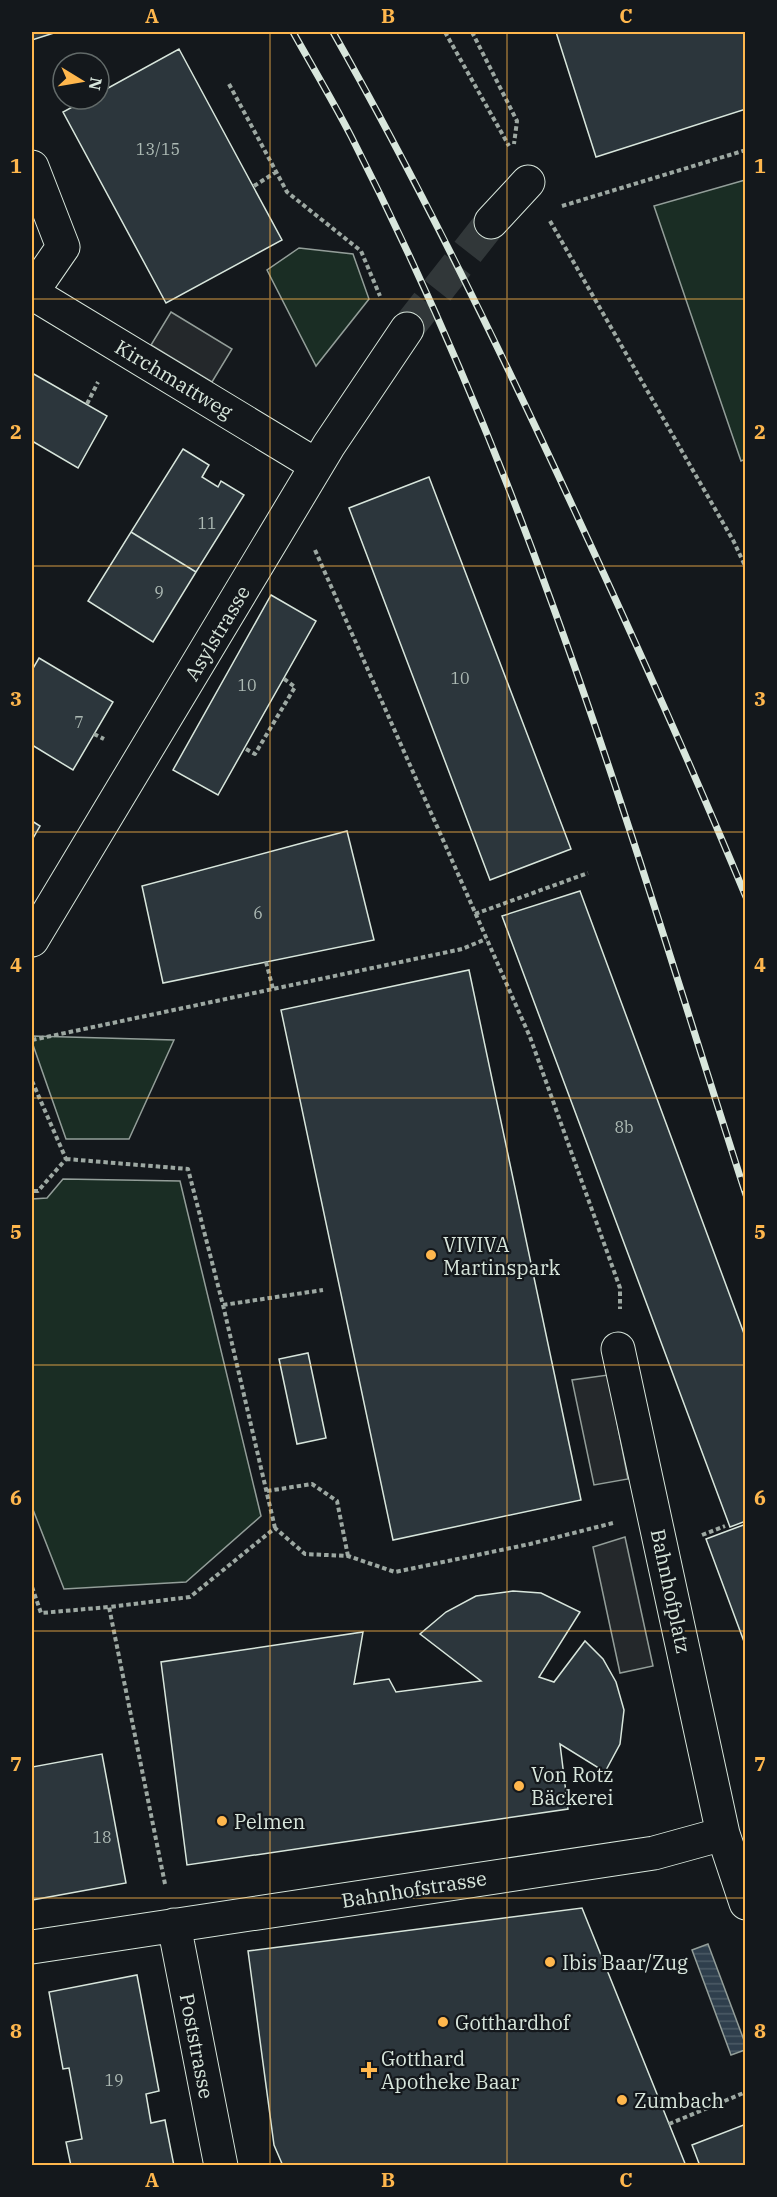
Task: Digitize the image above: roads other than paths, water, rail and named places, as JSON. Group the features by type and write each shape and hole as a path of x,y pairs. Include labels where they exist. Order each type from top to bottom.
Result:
{"street":[{"name":"Kirchmattweg","path":"32,167 63,247 32,292 316,465"},
{"path":"491,222 528,182"},
{"name":"Asylstrasse","path":"32,940 295,504 316,465 407,329"},
{"name":"Bahnhofplatz","path":"618,1349 723,1834"},
{"path":"723,1834 746,1903"},
{"name":"Bahnhofstrasse","path":"32,1947 664,1852 723,1834"},
{"name":"Poststrasse","path":"174,1925 221,2166"}],"water":[{"path":"708,1944 745,2043 745,2050 731,2055 692,1950"}],"tunnel":[{"path":"407,329 491,222"}],"railway":[{"path":"293,32 351,136 379,192 458,364 506,480 602,746 746,1195"},
{"path":"333,32 430,211 520,395 643,659 746,897"}],"place":[{"name":"VIVIVA Martinspark","path":"431,1255"},
{"name":"Von Rotz Bäckerei","path":"519,1786"},
{"name":"Pelmen","path":"222,1821"},
{"name":"Ibis Baar/Zug","path":"550,1962"},
{"name":"Gotthardhof","path":"443,2022"},
{"name":"Gotthard Apotheke Baar","path":"369,2070"},
{"name":"Zumbach","path":"622,2100"}]}
